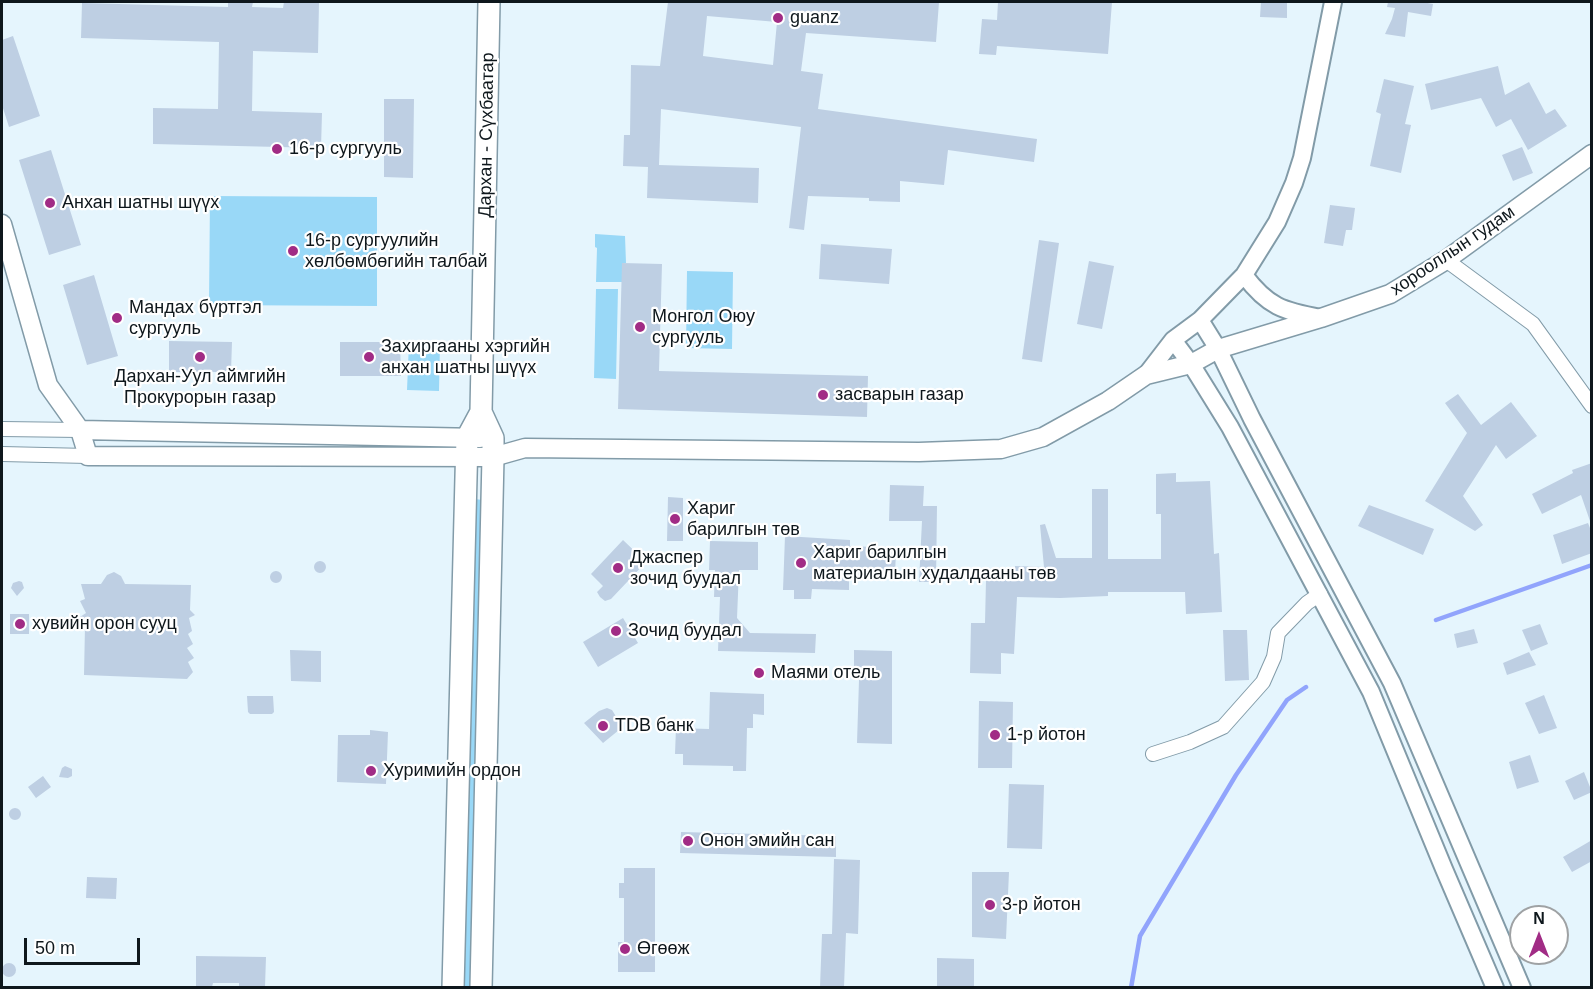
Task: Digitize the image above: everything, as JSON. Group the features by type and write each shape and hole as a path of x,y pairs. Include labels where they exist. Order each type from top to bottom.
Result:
{"highway":[{"name":"Дархан - Сүхбаатар","path":"481,412 489,2"},
{"path":"453,987 466,447 481,412"},
{"path":"481,412 493,447 481,987"}],"main road":[{"name":"хорооллын гудам","path":"466,447 919,452 1001,449 1043,437 1108,401 1146,375 1191,363 1218,348 1321,318 1390,294 1446,260 1592,154"},
{"path":"2,224 48,385 80,430 88,456 466,447"},
{"path":"80,430 466,447"}],"street":[{"path":"1146,375 1173,340 1200,320 1244,275 1277,222 1302,158 1333,2"},
{"path":"1446,260 1533,324 1592,406"},
{"path":"1244,275 1258,294 1277,307 1321,318"},
{"path":"1200,320 1218,348 1252,418 1392,683 1522,987"},
{"path":"1173,340 1191,363 1230,427 1371,692 1495,987"},
{"path":"2,429 80,430"},
{"path":"2,454 88,456"},
{"path":"1153,754 1190,742 1223,727 1263,682 1274,657 1278,633 1307,603 1320,594"}],"shaded area":[{"name":"16-р сургуулийн хөлбөмбөгийн талбай","path":"210,196 377,197 377,306 209,305"},
{"path":"595,234 625,236 626,263 622,263 622,282 596,282"},
{"path":"687,271 733,272 732,349 686,348"},
{"path":"596,289 618,289 616,379 594,378"},
{"path":"409,342 440,343 439,391 407,390"},
{"path":"474,499 483,500 473,987 462,988"}],"building":[{"path":"228,2 253,2 252,7 283,8 284,2 319,2 318,53 253,51 252,111 322,113 321,148 153,144 153,108 218,109 219,42 81,38 82,3 228,7"},
{"path":"668,2 939,2 936,42 806,33 801,71 823,74 818,109 1037,139 1034,162 948,150 944,185 900,181 900,202 869,201 869,198 808,196 804,230 789,228 801,127 661,109 659,165 759,168 758,203 647,198 648,167 623,166 624,135 630,135 631,65 660,66","holes":["707,16 777,22 773,65 703,56"]},
{"path":"998,2 1112,2 1108,54 997,46 996,55 979,54 982,19 997,20"},
{"path":"1261,2 1287,2 1287,18 1260,17"},
{"path":"1388,2 1433,4 1431,16 1408,12 1405,37 1385,34 1395,8 1387,7"},
{"path":"13,36 40,116 9,127 2,105 2,40"},
{"path":"1498,66 1505,95 1529,82 1546,114 1555,109 1567,126 1528,150 1511,119 1496,127 1481,98 1431,110 1425,84"},
{"path":"1384,79 1414,86 1405,124 1411,125 1401,173 1370,166 1381,114 1376,112"},
{"path":"384,99 414,99 413,178 384,177"},
{"path":"1522,147 1533,173 1513,181 1502,155"},
{"name":"Анхан шатны шүүх","path":"51,150 81,245 49,255 19,160"},
{"path":"1330,205 1355,208 1352,230 1346,230 1343,246 1324,243"},
{"path":"1039,240 1059,243 1042,362 1022,359"},
{"path":"821,244 892,249 889,284 819,279"},
{"path":"1089,261 1114,266 1102,329 1077,324"},
{"name":"Монгол Оюу сургууль","path":"622,263 662,264 659,371 868,376 867,417 618,409"},
{"name":"Мандах бүртгэл сургууль","path":"94,275 118,356 87,365 63,285"},
{"name":"Дархан-Уул аймгийн Прокурорын газар","path":"169,341 232,342 231,372 169,372"},
{"name":"Захиргааны хэргийн анхан шатны шүүх","path":"340,342 400,342 401,376 340,376"},
{"path":"1458,394 1481,425 1511,402 1537,436 1506,459 1496,445 1463,496 1483,525 1475,531 1425,501 1467,433 1445,403"},
{"path":"1592,463 1592,521 1590,521 1581,495 1542,514 1532,494 1573,473 1572,470"},
{"path":"1176,473 1176,482 1210,481 1214,554 1219,553 1222,612 1186,614 1185,592 1108,592 1108,596 1017,597 1014,654 1001,653 1001,674 970,673 971,623 985,623 986,580 1015,580 1015,566 1044,567 1040,525 1045,524 1056,558 1092,558 1092,489 1108,489 1108,559 1161,559 1161,514 1156,514 1156,474"},
{"path":"890,485 924,486 923,506 937,506 936,582 919,582 922,521 889,521"},
{"name":"Хариг барилгын төв","path":"668,497 683,498 683,541 667,541"},
{"path":"1369,505 1434,529 1423,555 1358,526"},
{"path":"1588,523 1592,533 1592,553 1562,564 1553,535"},
{"path":"785,536 850,540 850,546 896,548 895,577 849,575 849,590 812,589 811,599 794,599 794,590 783,590"},
{"name":"Джаспер зочид буудал","path":"623,540 646,562 611,599 605,601 597,592 603,586 591,574"},
{"path":"710,541 758,542 758,570 739,570 737,618 750,633 816,634 815,653 718,651 720,597 714,597 715,570 709,570"},
{"path":"322,561 326,567 322,573 318,573 314,565"},
{"path":"278,571 282,577 278,583 274,583 270,575"},
{"path":"114,572 121,576 125,584 191,585 190,610 195,615 189,618 192,631 188,634 193,644 187,648 194,658 188,662 193,672 187,679 84,675 85,626 80,617 86,613 80,601 85,599 81,584 101,584 107,575"},
{"path":"22,582 24,588 17,596 11,588 13,583"},
{"name":"хувийн орон сууц","path":"10,614 29,614 29,634 10,634"},
{"name":"Зочид буудал","path":"623,618 638,643 598,667 583,642"},
{"path":"1540,624 1548,644 1531,651 1522,630"},
{"path":"1474,629 1478,643 1457,648 1454,634"},
{"path":"1223,630 1247,630 1249,680 1225,681"},
{"path":"290,650 321,651 321,682 291,681"},
{"path":"854,650 892,651 892,744 857,743 859,680 854,680"},
{"path":"1529,652 1536,665 1507,675 1503,663"},
{"path":"710,692 764,694 764,715 753,714 753,728 747,728 746,771 733,771 733,766 683,765 683,754 675,754 676,728 709,729"},
{"path":"1544,695 1557,728 1539,734 1525,703"},
{"path":"247,696 273,696 274,712 272,714 250,714"},
{"name":"1-р йотон","path":"979,701 1013,702 1012,768 978,768"},
{"name":"TDB банк","path":"607,708 612,710 620,723 619,730 603,743 584,723 599,711"},
{"path":"370,730 388,732 386,784 337,782 338,735 370,735"},
{"path":"1530,755 1539,782 1517,789 1509,762"},
{"path":"65,766 72,769 72,776 59,777 62,768"},
{"path":"1584,772 1592,792 1574,800 1565,781"},
{"path":"43,776 51,787 36,798 28,787"},
{"path":"1009,784 1044,785 1042,849 1007,848"},
{"path":"17,808 21,814 17,820 13,820 9,812"},
{"path":"681,832 836,836 836,857 680,853"},
{"path":"1592,840 1592,861 1572,872 1563,857"},
{"path":"834,859 860,860 858,934 846,933 844,987 820,987 822,934 832,934"},
{"path":"624,868 655,868 655,972 618,972 618,942 624,942 624,898 619,898 619,883 624,883"},
{"name":"3-р йотон","path":"972,872 1009,872 1006,939 972,937"},
{"path":"87,877 117,878 116,899 86,898"},
{"path":"196,956 266,957 265,987 239,987 239,983 213,983 212,987 196,987"},
{"path":"937,958 974,959 974,987 937,987"},
{"path":"9,963 14,965 16,970 14,975 9,977 4,975 2,970 4,965"}],"waterway":[{"path":"1436,620 1592,565"},
{"path":"1131,988 1140,936 1236,775 1287,700 1306,687"}],"place":[{"name":"guanz","path":"778,18"},
{"name":"16-р сургууль","path":"277,149"},
{"name":"Анхан шатны шүүх","path":"50,203"},
{"name":"16-р сургуулийн хөлбөмбөгийн талбай","path":"293,251"},
{"name":"Мандах бүртгэл сургууль","path":"117,318"},
{"name":"Монгол Оюу сургууль","path":"640,327"},
{"name":"Дархан-Уул аймгийн Прокурорын газар","path":"200,357"},
{"name":"Захиргааны хэргийн анхан шатны шүүх","path":"369,357"},
{"name":"засварын газар","path":"823,395"},
{"name":"Хариг барилгын төв","path":"675,519"},
{"name":"Хариг барилгын материалын худалдааны төв","path":"801,563"},
{"name":"Джаспер зочид буудал","path":"618,568"},
{"name":"хувийн орон сууц","path":"20,624"},
{"name":"Зочид буудал","path":"616,631"},
{"name":"Маями отель","path":"759,673"},
{"name":"TDB банк","path":"603,726"},
{"name":"1-р йотон","path":"995,735"},
{"name":"Хуримийн ордон","path":"371,771"},
{"name":"Онон эмийн сан","path":"688,841"},
{"name":"3-р йотон","path":"990,905"},
{"name":"Өгөөж","path":"625,949"}]}
